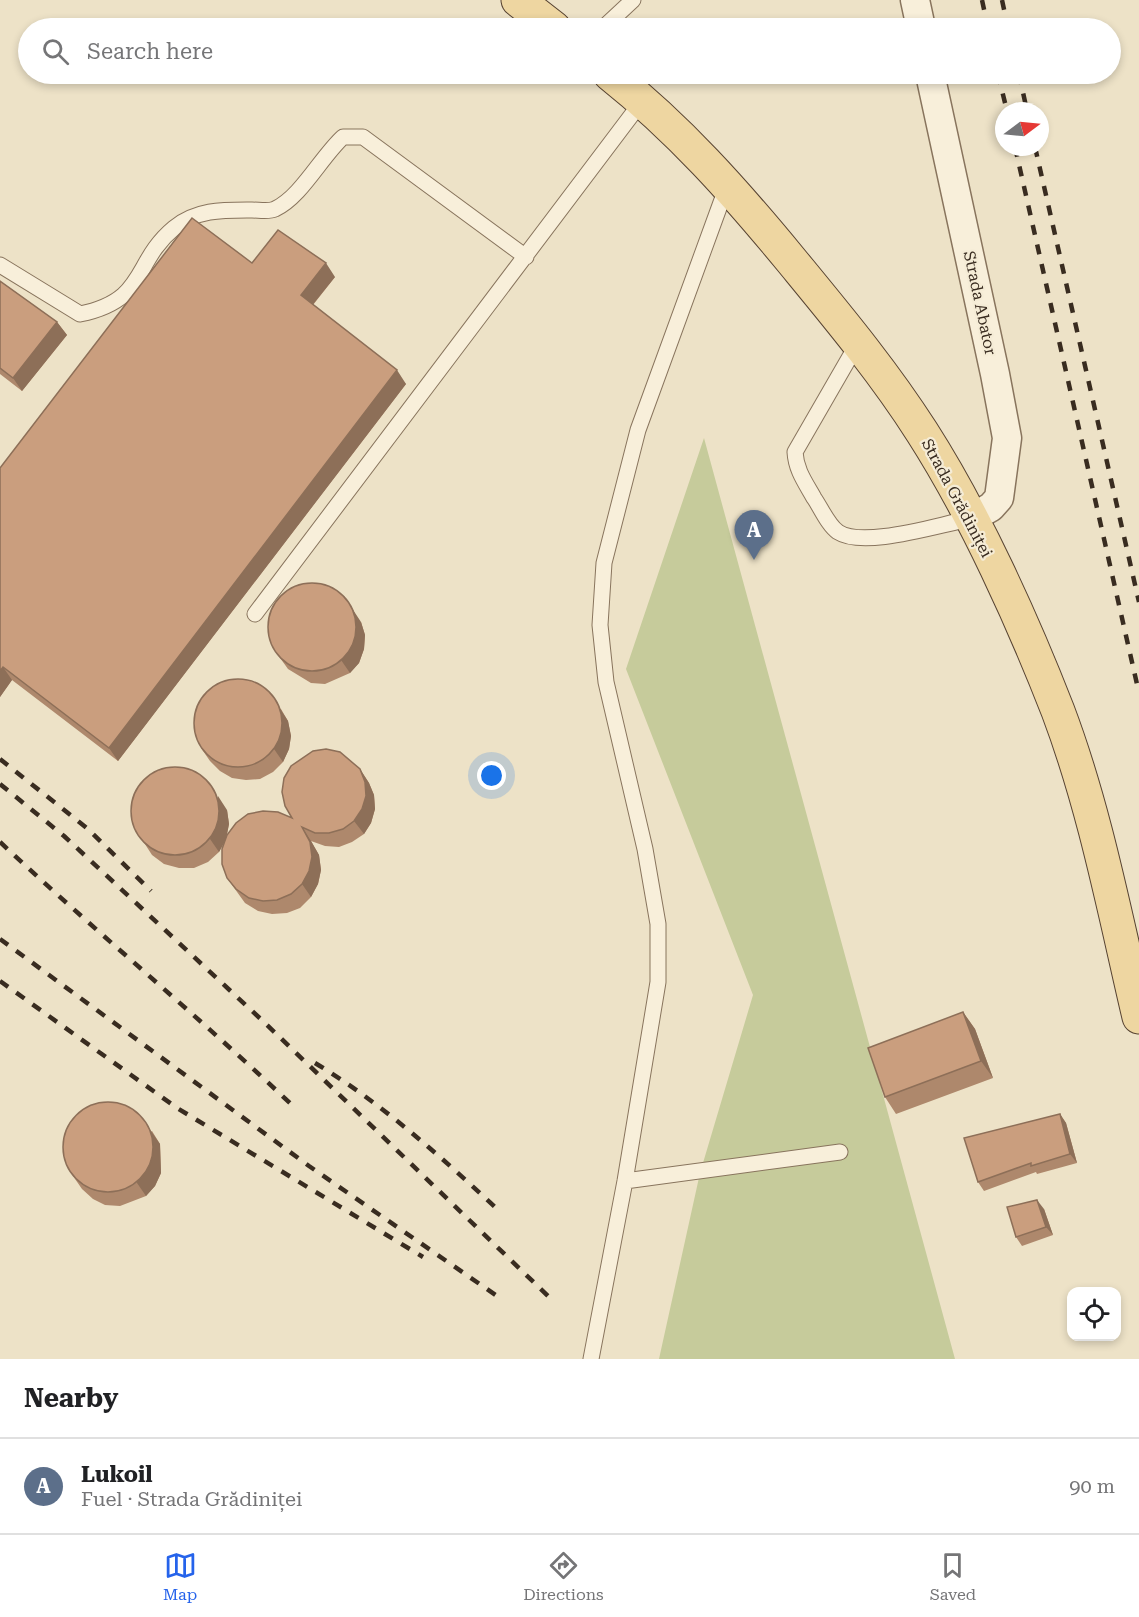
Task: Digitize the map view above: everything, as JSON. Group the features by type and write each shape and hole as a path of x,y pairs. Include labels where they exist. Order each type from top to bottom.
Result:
{"main road":[{"path":"519,0 542,18"},
{"name":"Strada Grădiniței","path":"623,84 643,100 728,183 859,341 923,433 970,519 1019,619 1058,712 1096,833 1139,1017"}],"street":[{"path":"915,0 919,18"},
{"name":"Strada Abator","path":"932,84 1007,438 999,498 991,507 970,519"}],"lane":[{"path":"614,18 633,0"},
{"path":"255,614 643,100"},
{"path":"0,265 81,314 99,310 126,295 173,229 188,218 209,212 273,211 290,199 331,148 343,137 363,137 526,257"},
{"path":"591,1359 625,1181 658,982 658,924 645,849 606,682 600,625 604,563 638,430 728,183"},
{"path":"859,341 795,452 796,467 828,519 837,531 852,538 870,538 970,519"},
{"path":"625,1181 840,1152"}],"green space":[{"path":"704,438 955,1359 659,1359 700,1173 753,995 626,669"}],"building":[{"path":"192,218 252,263 278,230 326,263 301,295 397,370 109,748 3,667 0,671 0,468"},
{"path":"0,281 57,322 13,378 0,368"},
{"path":"312,583 329,587 343,596 352,610 356,627 352,644 343,658 329,667 312,671 295,667 281,658 272,644 268,627 272,610 281,596 295,587"},
{"path":"238,679 255,683 269,692 278,706 282,723 278,740 269,754 255,763 238,767 221,763 207,754 198,740 194,723 198,706 207,692 221,683"},
{"path":"326,749 340,752 360,769 365,782 366,796 362,809 354,821 343,829 329,833 315,833 302,827 310,842 312,857 309,871 302,884 291,894 277,900 263,901 249,898 236,889 227,878 222,864 222,849 227,835 236,823 248,814 263,811 278,812 292,818 285,806 282,792 284,778 291,766 313,751"},
{"path":"175,767 192,770 206,780 216,794 219,811 216,828 206,842 192,852 175,855 158,852 144,842 134,828 131,811 134,794 144,780 158,770"},
{"path":"963,1012 981,1061 885,1097 868,1048"},
{"path":"108,1102 125,1105 140,1115 150,1130 153,1147 150,1164 140,1179 125,1189 108,1192 91,1189 76,1179 66,1164 63,1147 66,1130 76,1115 91,1105"},
{"path":"1060,1114 1070,1154 1031,1166 1031,1163 978,1182 964,1138"},
{"path":"1037,1200 1046,1227 1016,1237 1007,1207"}],"railway":[{"path":"982,0 986,18"},
{"path":"1002,0 1006,18"},
{"path":"1000,84 1005,102"},
{"path":"1021,84 1025,102"},
{"path":"1017,156 1139,693"},
{"path":"1037,156 1139,602"},
{"path":"0,759 88,829 151,891"},
{"path":"0,784 64,836 265,1023 549,1297"},
{"path":"0,842 293,1106"},
{"path":"0,939 309,1166 497,1296"},
{"path":"0,981 177,1108 423,1257"},
{"path":"315,1063 386,1112 495,1207"}],"place":[{"name":"Lukoil","path":"754,560"}]}
